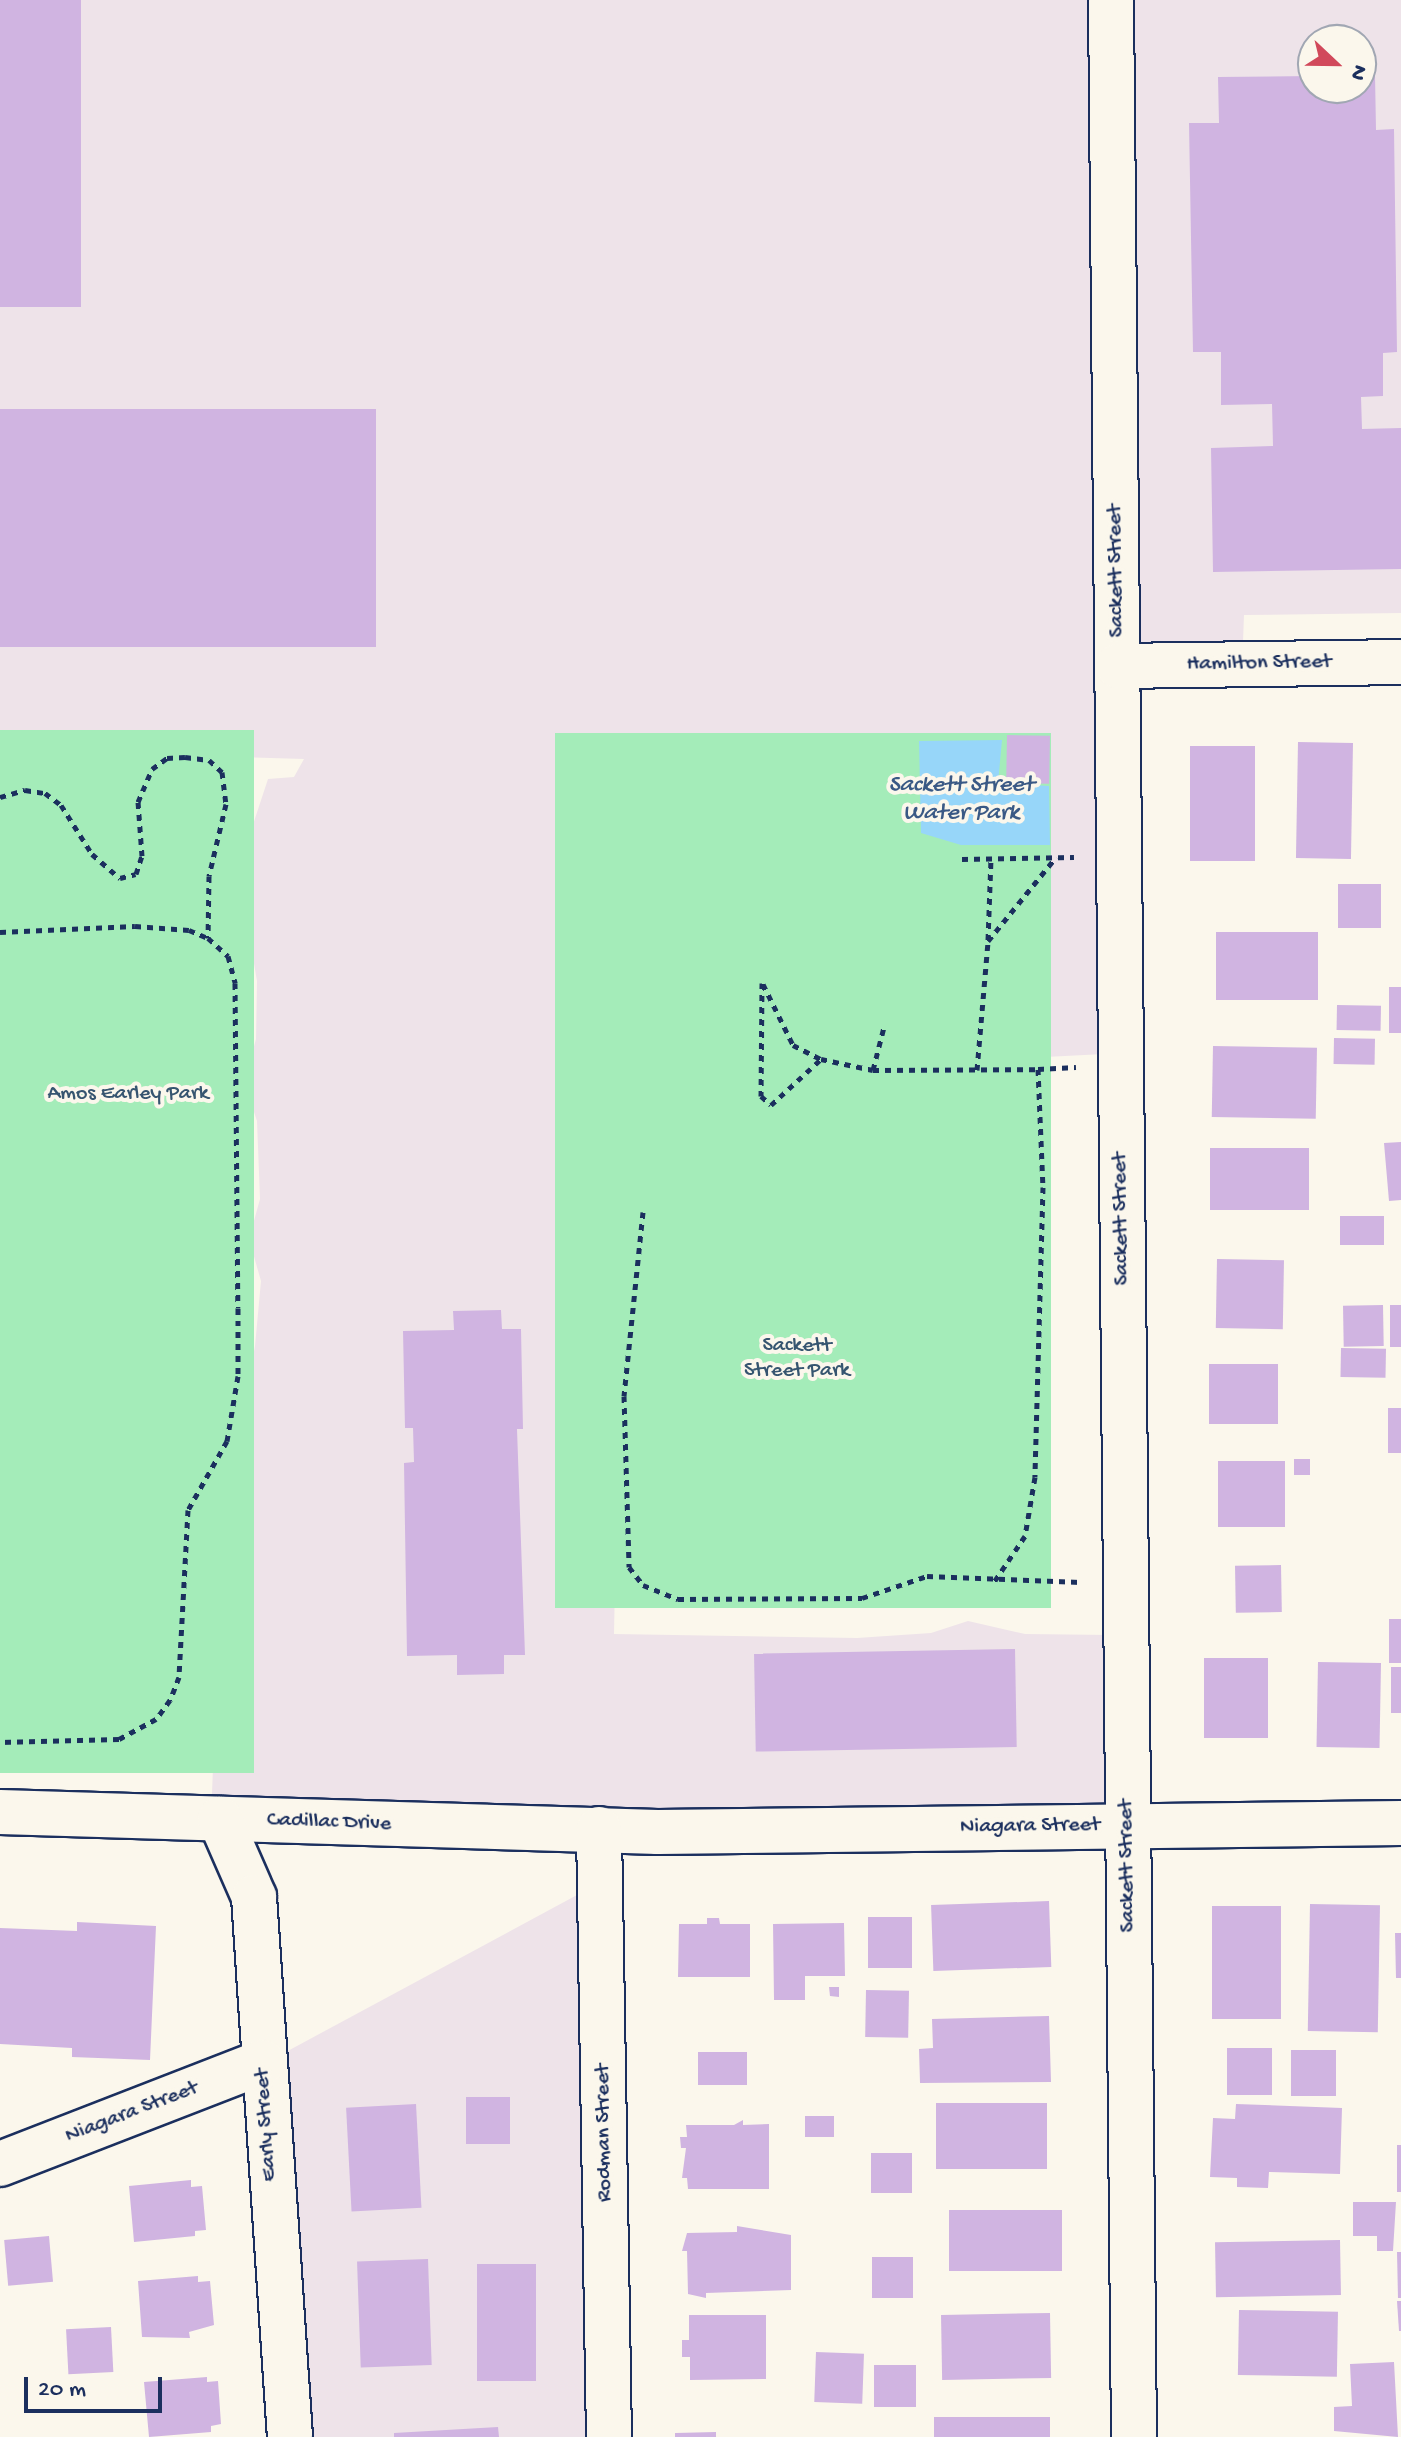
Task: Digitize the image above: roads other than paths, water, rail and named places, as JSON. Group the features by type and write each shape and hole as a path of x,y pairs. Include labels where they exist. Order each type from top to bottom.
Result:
{"street":[{"name":"Sackett Street","path":"1111,0 1134,2437"},
{"name":"Hamilton Street","path":"1118,666 1401,662"},
{"name":"Cadillac Drive","path":"0,1812 658,1832"},
{"name":"Early Street","path":"220,1819 254,1897 290,2437"},
{"name":"Niagara Street","path":"658,1832 1401,1823"},
{"name":"Rodman Street","path":"599,1829 609,2437"},
{"name":"Niagara Street","path":"0,2164 263,2062"}],"water":[{"name":"Sackett Street Water Park","path":"1002,740 998,783 1049,786 1050,845 961,845 921,833 919,741"}],"park label":[{"name":"Amos Earley Park","path":"128,1095"},
{"name":"Sackett Street Park","path":"797,1358"}]}
